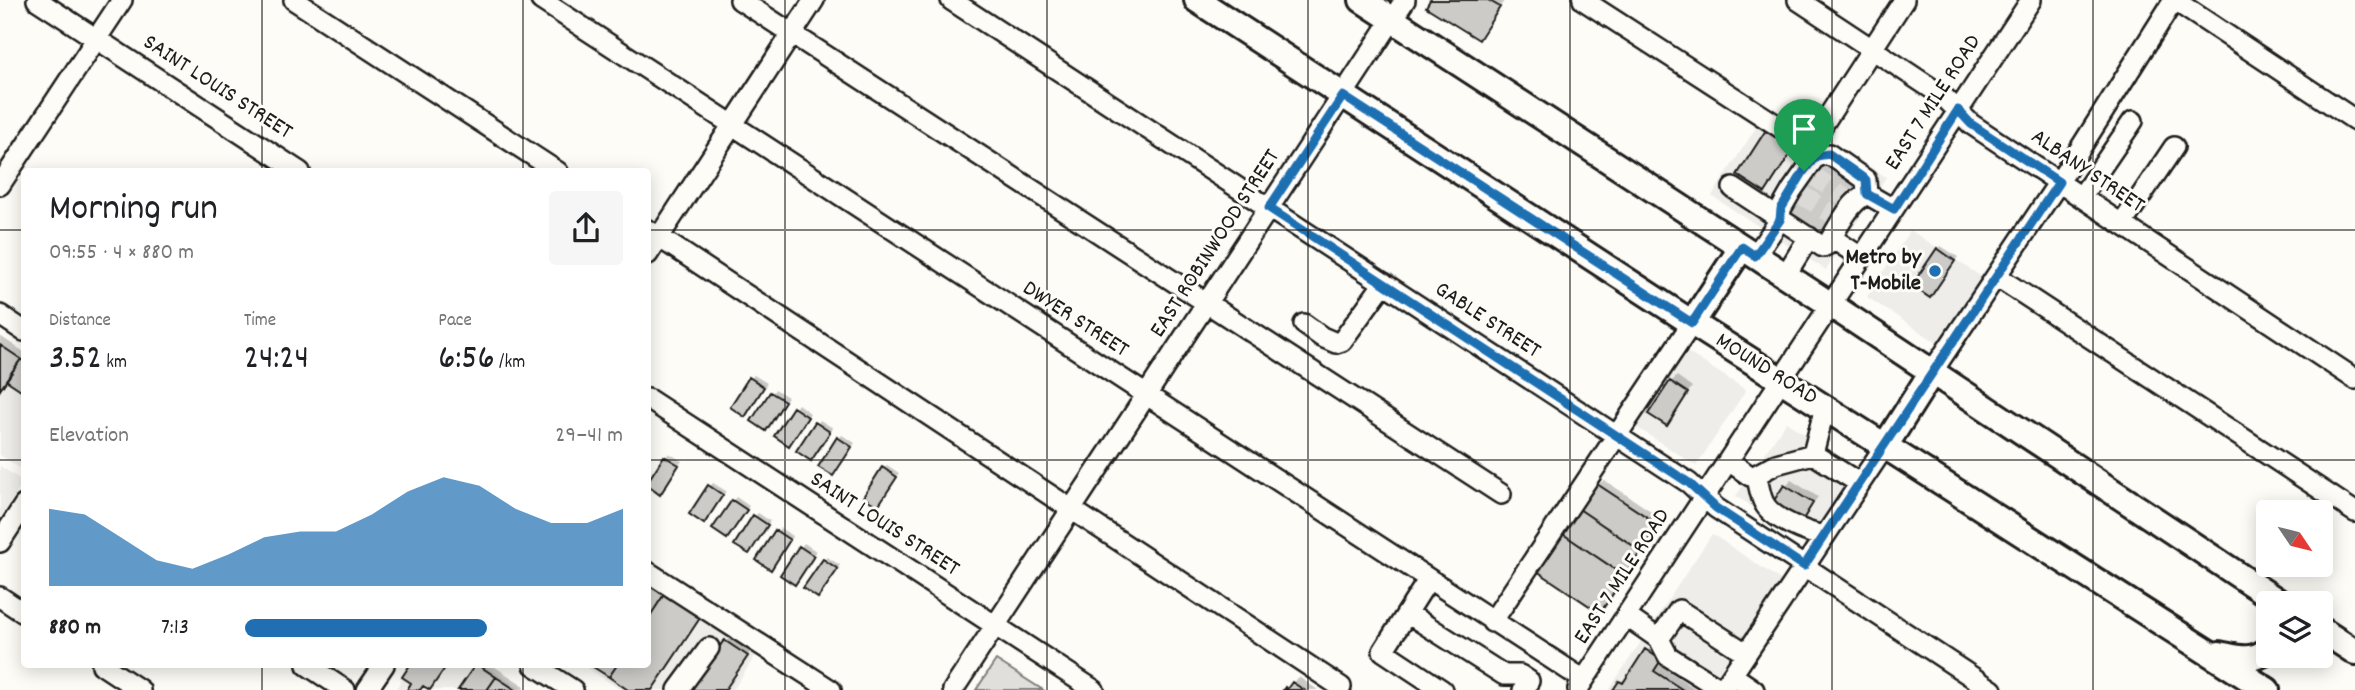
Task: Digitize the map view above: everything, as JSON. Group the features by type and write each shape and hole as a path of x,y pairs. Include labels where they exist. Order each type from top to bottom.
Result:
{"main road":[{"name":"MOUND ROAD","path":"1197,0 1692,323 2267,690"},
{"path":"1362,0 1398,10 1748,252 2261,591"},
{"path":"1692,323 1748,252"},
{"path":"1885,446 1932,372"},
{"path":"2333,638 2355,652"},
{"path":"2208,652 2245,659 2256,658"}],"street":[{"name":"SAINT LOUIS STREET","path":"37,0 294,168"},
{"path":"0,185 122,0"},
{"path":"294,0 552,168"},
{"name":"DWYER STREET","path":"541,0 1537,650 1581,685"},
{"path":"740,0 1501,494"},
{"path":"814,0 732,125 651,240 1072,509 1342,687"},
{"name":"GABLE STREET","path":"951,0 1689,483 1716,508 1992,690"},
{"path":"1583,0 1808,146 1904,0"},
{"name":"ALBANY STREET","path":"1798,0 1943,96 1971,124 2355,379"},
{"name":"EAST 7 MILE ROAD","path":"1581,685 2031,0"},
{"path":"1932,372 2059,182 2174,0 2355,120"},
{"name":"EAST ROBINWOOD STREET","path":"953,690 1398,10"},
{"path":"2081,197 2133,121"},
{"path":"2122,225 2174,148"},
{"path":"1733,188 1780,220 1823,247 1857,199 1866,180 1829,154 1816,156 1796,192 1781,209 1780,220 1748,252"},
{"path":"1857,199 1894,209"},
{"path":"1837,226 1862,258"},
{"path":"1785,276 1809,237"},
{"path":"1996,276 2355,512"},
{"path":"1304,324 1329,340 1336,343 1342,341 1384,283"},
{"path":"0,315 21,329"},
{"path":"1492,622 1692,323"},
{"name":"SAINT LOUIS STREET","path":"651,401 1094,690"},
{"path":"1813,454 1825,407"},
{"path":"1725,685 1885,446"},
{"path":"1729,461 1750,476 1776,464 1813,454 1859,483"},
{"path":"1756,475 1764,503 1770,511 1805,532 1824,536"},
{"path":"0,542 21,510"},
{"path":"651,574 831,690"},
{"path":"1428,580 1383,651 1442,690"},
{"path":"0,597 21,612"},
{"path":"1659,639 1679,610 1746,653"},
{"path":"1407,613 1504,675 1521,682 1537,650"},
{"path":"1626,616 1659,639 1668,656 1725,685 1754,690"},
{"path":"678,690 709,648"},
{"path":"107,668 140,690"},
{"path":"312,668 345,690"},
{"path":"367,690 382,668"},
{"path":"539,668 573,690"}],"shaded area":[{"path":"1759,123 1823,137 1886,177 1826,270 1712,196"},
{"path":"1910,230 1985,279 1942,346 1867,297"},
{"path":"0,348 21,362 21,469 0,455"},
{"path":"1681,348 1746,390 1696,466 1632,424"},
{"path":"1786,422 1856,468 1806,542 1736,496"},
{"path":"0,466 21,480 21,486 0,518"},
{"path":"1712,534 1782,581 1710,690 1609,690"},
{"path":"651,580 758,652 733,690 621,690 587,668 651,668"},
{"path":"996,660 1043,690 976,690"},
{"path":"409,668 490,668 523,690 395,690"}],"building":[{"path":"1430,0 1488,0 1500,7 1479,40 1426,7"},
{"path":"1766,130 1794,148 1765,193 1737,175"},
{"path":"1821,162 1858,186 1824,238 1787,214"},
{"name":"Metro by T-Mobile","path":"1937,248 1955,261 1930,298 1917,289 1914,282"},
{"path":"0,345 21,359 0,390"},
{"path":"21,359 21,390 6,380"},
{"path":"749,377 764,387 745,417 730,407"},
{"path":"1670,381 1688,393 1667,426 1648,414"},
{"path":"770,392 785,401 766,431 751,421"},
{"path":"793,407 808,417 789,446 774,436"},
{"path":"815,422 830,432 811,461 796,451"},
{"path":"837,437 852,447 833,476 818,467"},
{"path":"664,456 679,465 660,495 651,488 651,476"},
{"path":"882,467 897,477 878,506 863,497"},
{"path":"1597,484 1659,525 1641,551 1579,509"},
{"path":"708,485 723,495 704,524 689,514"},
{"path":"1784,485 1813,503 1802,521 1773,502"},
{"path":"732,500 747,510 727,539 712,529"},
{"path":"1579,509 1641,551 1625,576 1563,534"},
{"path":"753,515 768,525 749,554 734,545"},
{"path":"775,530 790,540 771,570 756,560"},
{"path":"1563,534 1625,576 1600,613 1537,571"},
{"path":"799,546 814,556 795,585 780,575"},
{"path":"823,559 838,569 818,598 803,588"},
{"path":"651,583 665,593 651,614"},
{"path":"665,593 700,618 652,690 628,690 609,677 615,668 651,668 651,614"},
{"path":"724,640 748,656 725,690 691,690"},
{"path":"1645,649 1661,660 1654,671 1683,690 1613,690 1619,681 1623,683"},
{"path":"408,668 445,668 430,690 423,686 420,690 407,690 411,683 402,677"},
{"path":"473,668 482,668 496,677 487,690 458,690"},
{"path":"595,668 615,668 609,677"},
{"path":"496,677 516,690 487,690"},
{"path":"1292,682 1304,690 1283,690"}],"tunnel":[{"path":"1812,175 1849,200"},
{"path":"1800,194 1837,217"}],"place":[{"name":"Metro by T-Mobile","path":"1935,271"}],"route":[{"path":"1343,96 1692,323 1742,247 1755,256 1780,220 1781,209 1804,171 1816,156 1829,154 1866,180 1867,194 1894,209 1958,110 1971,124 2059,182 1804,566 1716,508 1689,483 1269,208 1343,96"}]}
